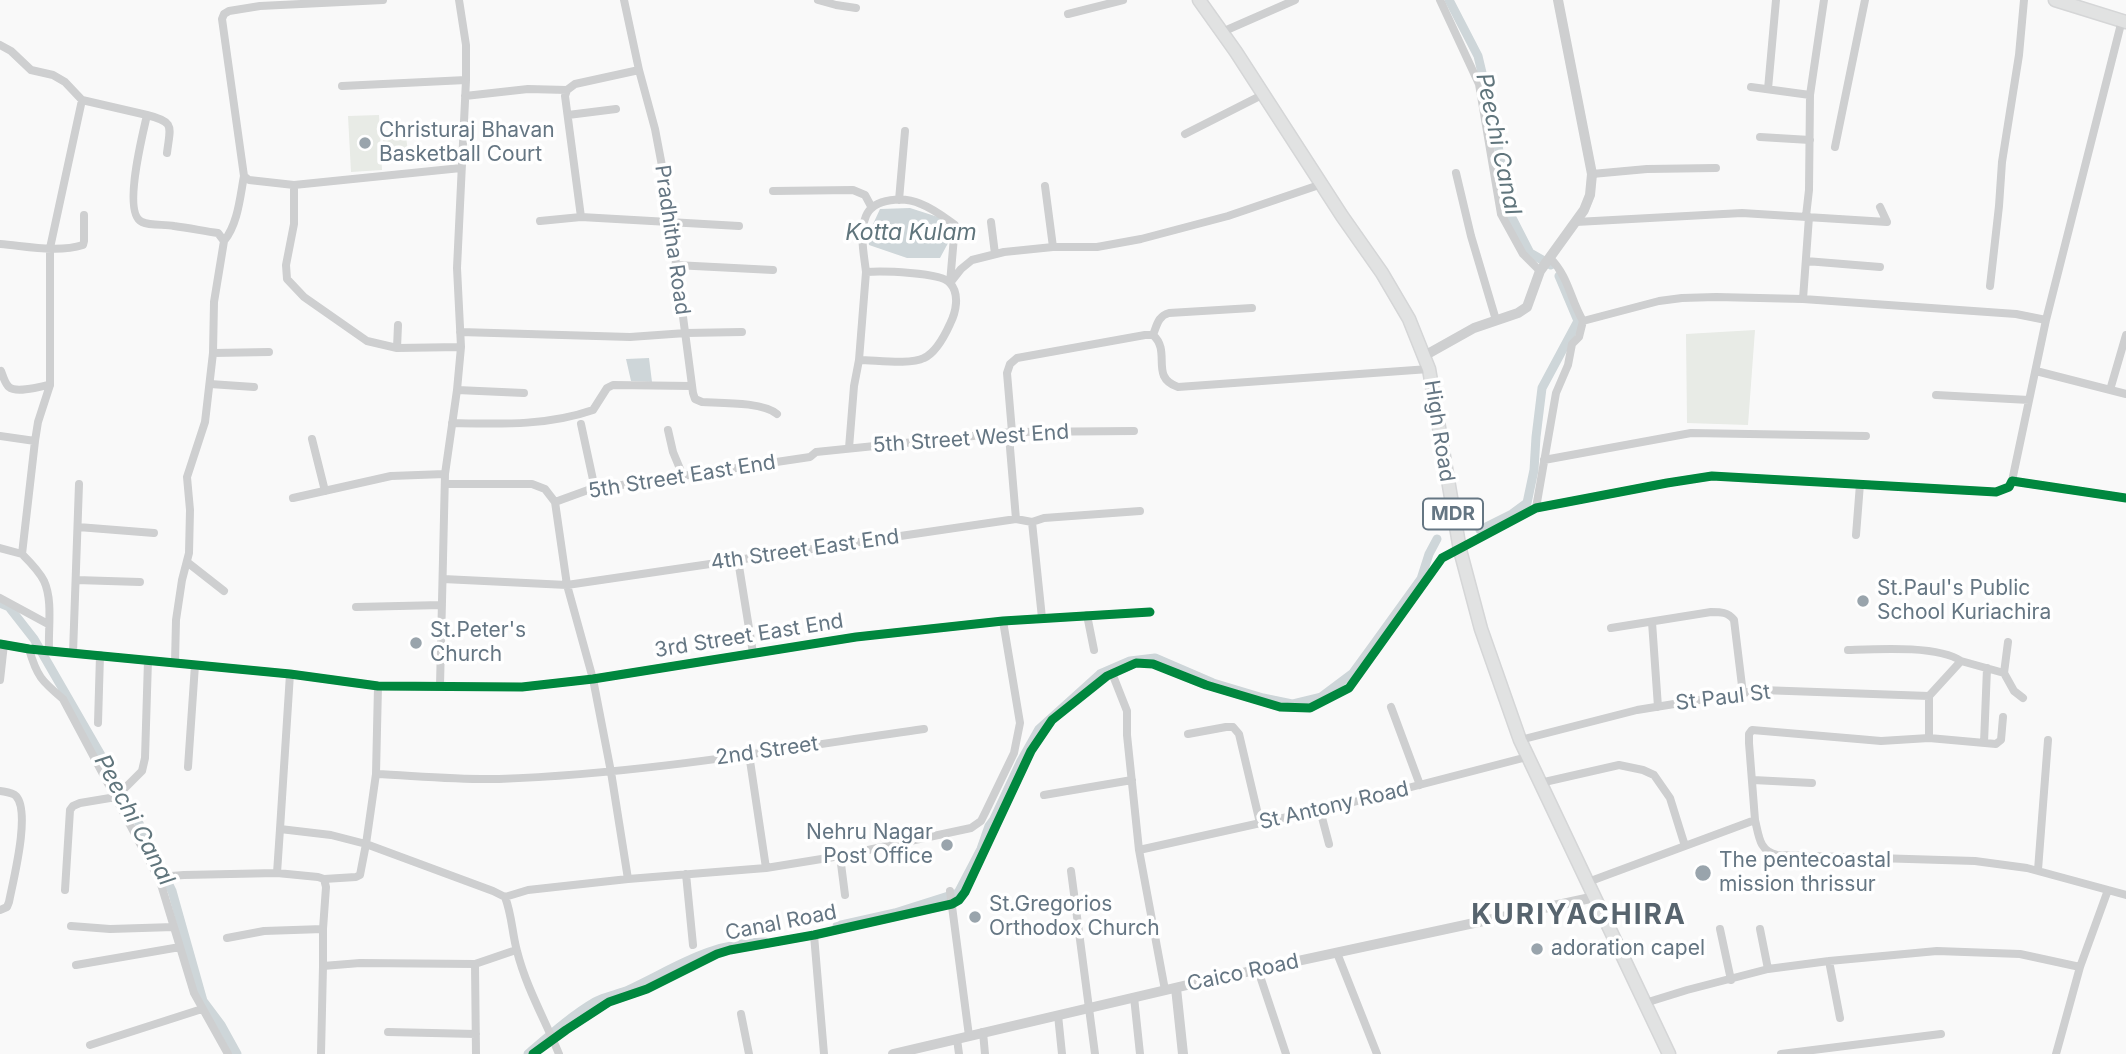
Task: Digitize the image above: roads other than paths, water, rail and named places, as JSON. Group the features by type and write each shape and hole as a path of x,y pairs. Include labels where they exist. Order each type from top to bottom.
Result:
{"main road":[{"name":"High Road","path":"1199,0 1264,94 1409,319 1429,369 1460,550 1481,629 1520,740 1669,1054"},
{"path":"2055,0 2076,3 2124,21"}],"street":[{"path":"175,663 176,620 189,553 190,510 187,477 205,422 213,353 214,302 224,241 234,224 244,176 223,14 260,6 383,0"},
{"path":"440,685 444,474 461,347 457,268 466,45 460,0"},
{"name":"Pradhitha Road","path":"624,0 666,187 692,386"},
{"path":"818,0 856,8"},
{"path":"1068,14 1123,0"},
{"path":"1222,32 1295,0"},
{"path":"1440,0 1479,84 1501,214 1523,254 1559,267 1583,321 1579,337 1572,344 1569,365 1556,393 1536,508"},
{"path":"1424,356 1474,328 1518,313 1527,307 1545,264 1584,210 1590,195 1592,174 1558,0"},
{"path":"1768,89 1776,0"},
{"path":"1803,299 1809,190 1810,95 1824,0"},
{"path":"1835,147 1865,0"},
{"path":"1990,286 2001,162 2019,55 2024,0"},
{"path":"959,1054 963,1037 951,898 959,900 965,892 1031,751 1052,720 1112,673 1136,663 1153,664 1206,685 1280,707 1310,708 1349,688 1441,558 1536,508 1712,476 1996,492 2009,487 2046,320 2124,21"},
{"path":"0,45 11,51 31,70 53,75 65,82 82,100 163,119 170,129 167,153"},
{"path":"581,217 565,96 567,90 575,84 639,70"},
{"path":"342,86 466,80"},
{"path":"1751,87 1810,95"},
{"path":"466,96 528,89 567,90"},
{"path":"1185,134 1264,94"},
{"path":"22,554 35,441 50,385 50,248 82,100"},
{"path":"568,115 616,109"},
{"path":"147,116 135,173 135,215 138,220 143,223 218,233 224,241"},
{"path":"900,200 905,131"},
{"path":"1760,137 1810,140"},
{"path":"244,176 249,180 294,185 461,168"},
{"path":"1592,174 1647,169 1716,168"},
{"path":"1456,173 1496,320"},
{"path":"950,283 972,260 995,254 1053,247 1097,247 1141,239 1227,216 1322,184"},
{"path":"294,185 294,224 286,265 287,279 304,298 368,341 397,348 461,347"},
{"path":"1045,186 1053,247"},
{"path":"773,191 853,190 865,195 872,208"},
{"path":"849,448 866,272 862,241 866,216 872,208 881,202 900,200 920,203 955,225 950,283"},
{"path":"1576,222 1742,213 1887,222 1880,207"},
{"path":"0,244 50,248 83,245 84,215"},
{"path":"540,221 581,217 739,226"},
{"path":"991,222 995,254"},
{"path":"1806,261 1880,267"},
{"path":"675,265 773,270"},
{"path":"859,360 923,359 932,353 948,328 954,316 956,296 950,283 943,278 888,270 866,272"},
{"path":"1583,321 1636,306 1682,298 1749,297 2016,314 2046,320"},
{"path":"1153,335 1162,315 1169,313 1252,308"},
{"path":"397,348 398,325"},
{"path":"460,332 630,337 742,332"},
{"path":"1016,519 1007,373 1010,364 1017,358 1153,335 1161,346 1163,377 1169,384 1178,387 1429,369"},
{"path":"2110,390 2126,335"},
{"path":"213,353 269,352"},
{"path":"1,371 11,389 50,385"},
{"path":"2036,371 2126,394"},
{"path":"210,384 254,387"},
{"path":"452,423 509,425 569,418 593,410 607,388 613,385 692,386 695,399 702,402 761,407 771,409 777,414"},
{"path":"457,390 524,393"},
{"path":"1936,395 2029,400"},
{"path":"581,424 596,489"},
{"path":"668,430 682,476"},
{"name":"5th Street West End","path":"810,457 816,452 1012,432 1134,431"},
{"path":"1544,460 1691,433 1866,436"},
{"path":"0,436 35,441"},
{"path":"312,439 325,491"},
{"name":"5th Street East End","path":"555,502 596,489 810,457"},
{"path":"293,498 391,476 444,474"},
{"path":"2012,481 2126,498"},
{"path":"73,653 79,484"},
{"path":"444,484 531,484 545,489 555,502 567,585 593,679 628,879"},
{"path":"1856,535 1860,484"},
{"name":"4th Street East End","path":"443,579 567,585 1016,519 1032,522 1044,518 1140,511"},
{"path":"1032,522 1042,618"},
{"path":"78,527 154,533"},
{"path":"0,548 22,554 43,578 48,599 48,624 35,670 48,687 63,699 116,797 165,879 174,927 194,993 228,1054"},
{"path":"738,560 753,653"},
{"path":"187,562 224,591"},
{"path":"76,580 140,582"},
{"path":"0,598 48,624"},
{"path":"356,607 442,605"},
{"name":"3rd Street East End","path":"2,644 378,685 522,687 593,679 856,637 1003,621 1150,612"},
{"path":"1611,628 1711,612 1730,615 1734,620 1743,694"},
{"path":"1087,615 1094,650"},
{"path":"505,897 528,890 766,867 840,856 971,828 981,821 1014,753 1020,723 1003,621"},
{"path":"1652,622 1658,707"},
{"path":"2008,642 2004,673 2014,691 2023,698"},
{"path":"0,680 2,644"},
{"path":"1848,650 1899,649 1942,653 2004,673"},
{"path":"98,723 100,655"},
{"path":"65,890 70,810 79,803 116,797 142,771 145,758 148,660"},
{"path":"1929,738 1929,696 1961,661"},
{"path":"188,767 195,665"},
{"path":"1984,743 1987,668"},
{"path":"1112,673 1126,711 1139,850 1183,1054"},
{"path":"277,873 290,674"},
{"path":"165,879 277,873 324,879 360,875 376,774 378,685"},
{"name":"St Paul St","path":"1520,740 1637,710 1761,690 1929,696"},
{"path":"1391,707 1420,785"},
{"path":"2003,717 2000,743 1996,744 1929,738 1881,741 1752,730 1749,743 1755,820 1762,848 1777,855 1975,861 2038,870 2126,895"},
{"path":"1188,734 1233,727 1239,734 1260,823"},
{"name":"2nd Street","path":"376,774 498,779 611,772 924,729"},
{"path":"2038,870 2048,740"},
{"path":"749,754 766,867"},
{"name":"St Antony Road","path":"1139,850 1320,810 1527,757"},
{"path":"1540,783 1619,765 1643,770 1654,775 1670,799 1685,846"},
{"path":"1044,795 1132,780"},
{"path":"1753,780 1812,783"},
{"path":"0,791 16,796 21,830 9,902 0,910"},
{"path":"1320,810 1329,844"},
{"path":"1588,882 1755,820"},
{"path":"280,829 331,835 366,844 505,897 516,950 559,1054"},
{"path":"840,856 845,895"},
{"path":"1071,871 1095,1054"},
{"path":"686,874 693,945"},
{"path":"321,1054 326,887 324,879"},
{"path":"2056,1054 2080,967 2108,890"},
{"name":"Caico Road","path":"893,1054 1134,997 1595,897"},
{"name":"Canal Road","path":"533,1054 551,1035 609,1003 647,989 717,954 814,935 951,898"},
{"path":"71,926 110,929 174,927"},
{"path":"228,938 264,931 323,929"},
{"path":"1720,929 1731,979"},
{"path":"1760,929 1768,969"},
{"path":"814,935 824,1054"},
{"path":"76,965 180,947"},
{"path":"323,966 360,963 475,964 516,950"},
{"path":"1645,1003 1768,969 1937,951 2020,954 2080,967"},
{"path":"1337,953 1377,1054"},
{"path":"1829,961 1840,1018"},
{"path":"475,964 476,1054"},
{"path":"1258,970 1286,1054"},
{"path":"1134,997 1140,1054"},
{"path":"90,1045 202,1009"},
{"path":"741,1014 748,1054"},
{"path":"1058,1015 1062,1054"},
{"path":"388,1032 476,1034"},
{"path":"983,1032 985,1054"},
{"path":"1781,1054 1941,1034"}],"water":[{"name":"Kotta Kulam","path":"910,208 938,217 954,232 940,258 907,258 869,245 868,235 880,209"},
{"path":"649,358 652,382 631,381 626,359"}],"waterway":[{"name":"Peechi Canal","path":"1449,0 1478,56 1495,127 1509,212 1530,253 1551,265"},
{"name":"Peechi Canal","path":"1480,530 1527,503 1534,470 1542,388 1578,321 1559,276"},
{"name":"Peechi Canal","path":"837,926 895,913 958,893 1039,729 1100,674 1130,661 1155,658 1213,683 1263,698 1292,704 1321,697 1353,673 1421,579 1437,539"},
{"name":"Peechi Canal","path":"0,603 9,607 34,639 132,809 172,891 203,1001 221,1025 237,1054"},
{"name":"Peechi Canal","path":"528,1054 569,1020 599,1000 626,991 709,952 745,943 765,942"}],"place":[{"name":"Christuraj Bhavan Basketball Court","path":"365,143"},
{"name":"St.Paul's Public School Kuriachira","path":"1863,601"},
{"name":"St.Peter's Church","path":"416,643"},
{"name":"Nehru Nagar Post Office","path":"947,845"},
{"name":"The pentecoastal mission thrissur","path":"1703,873"},
{"name":"St.Gregorios Orthodox Church","path":"975,917"},
{"name":"adoration capel","path":"1537,949"}],"district":[{"name":"KURIYACHIRA","path":"1579,916"}]}
